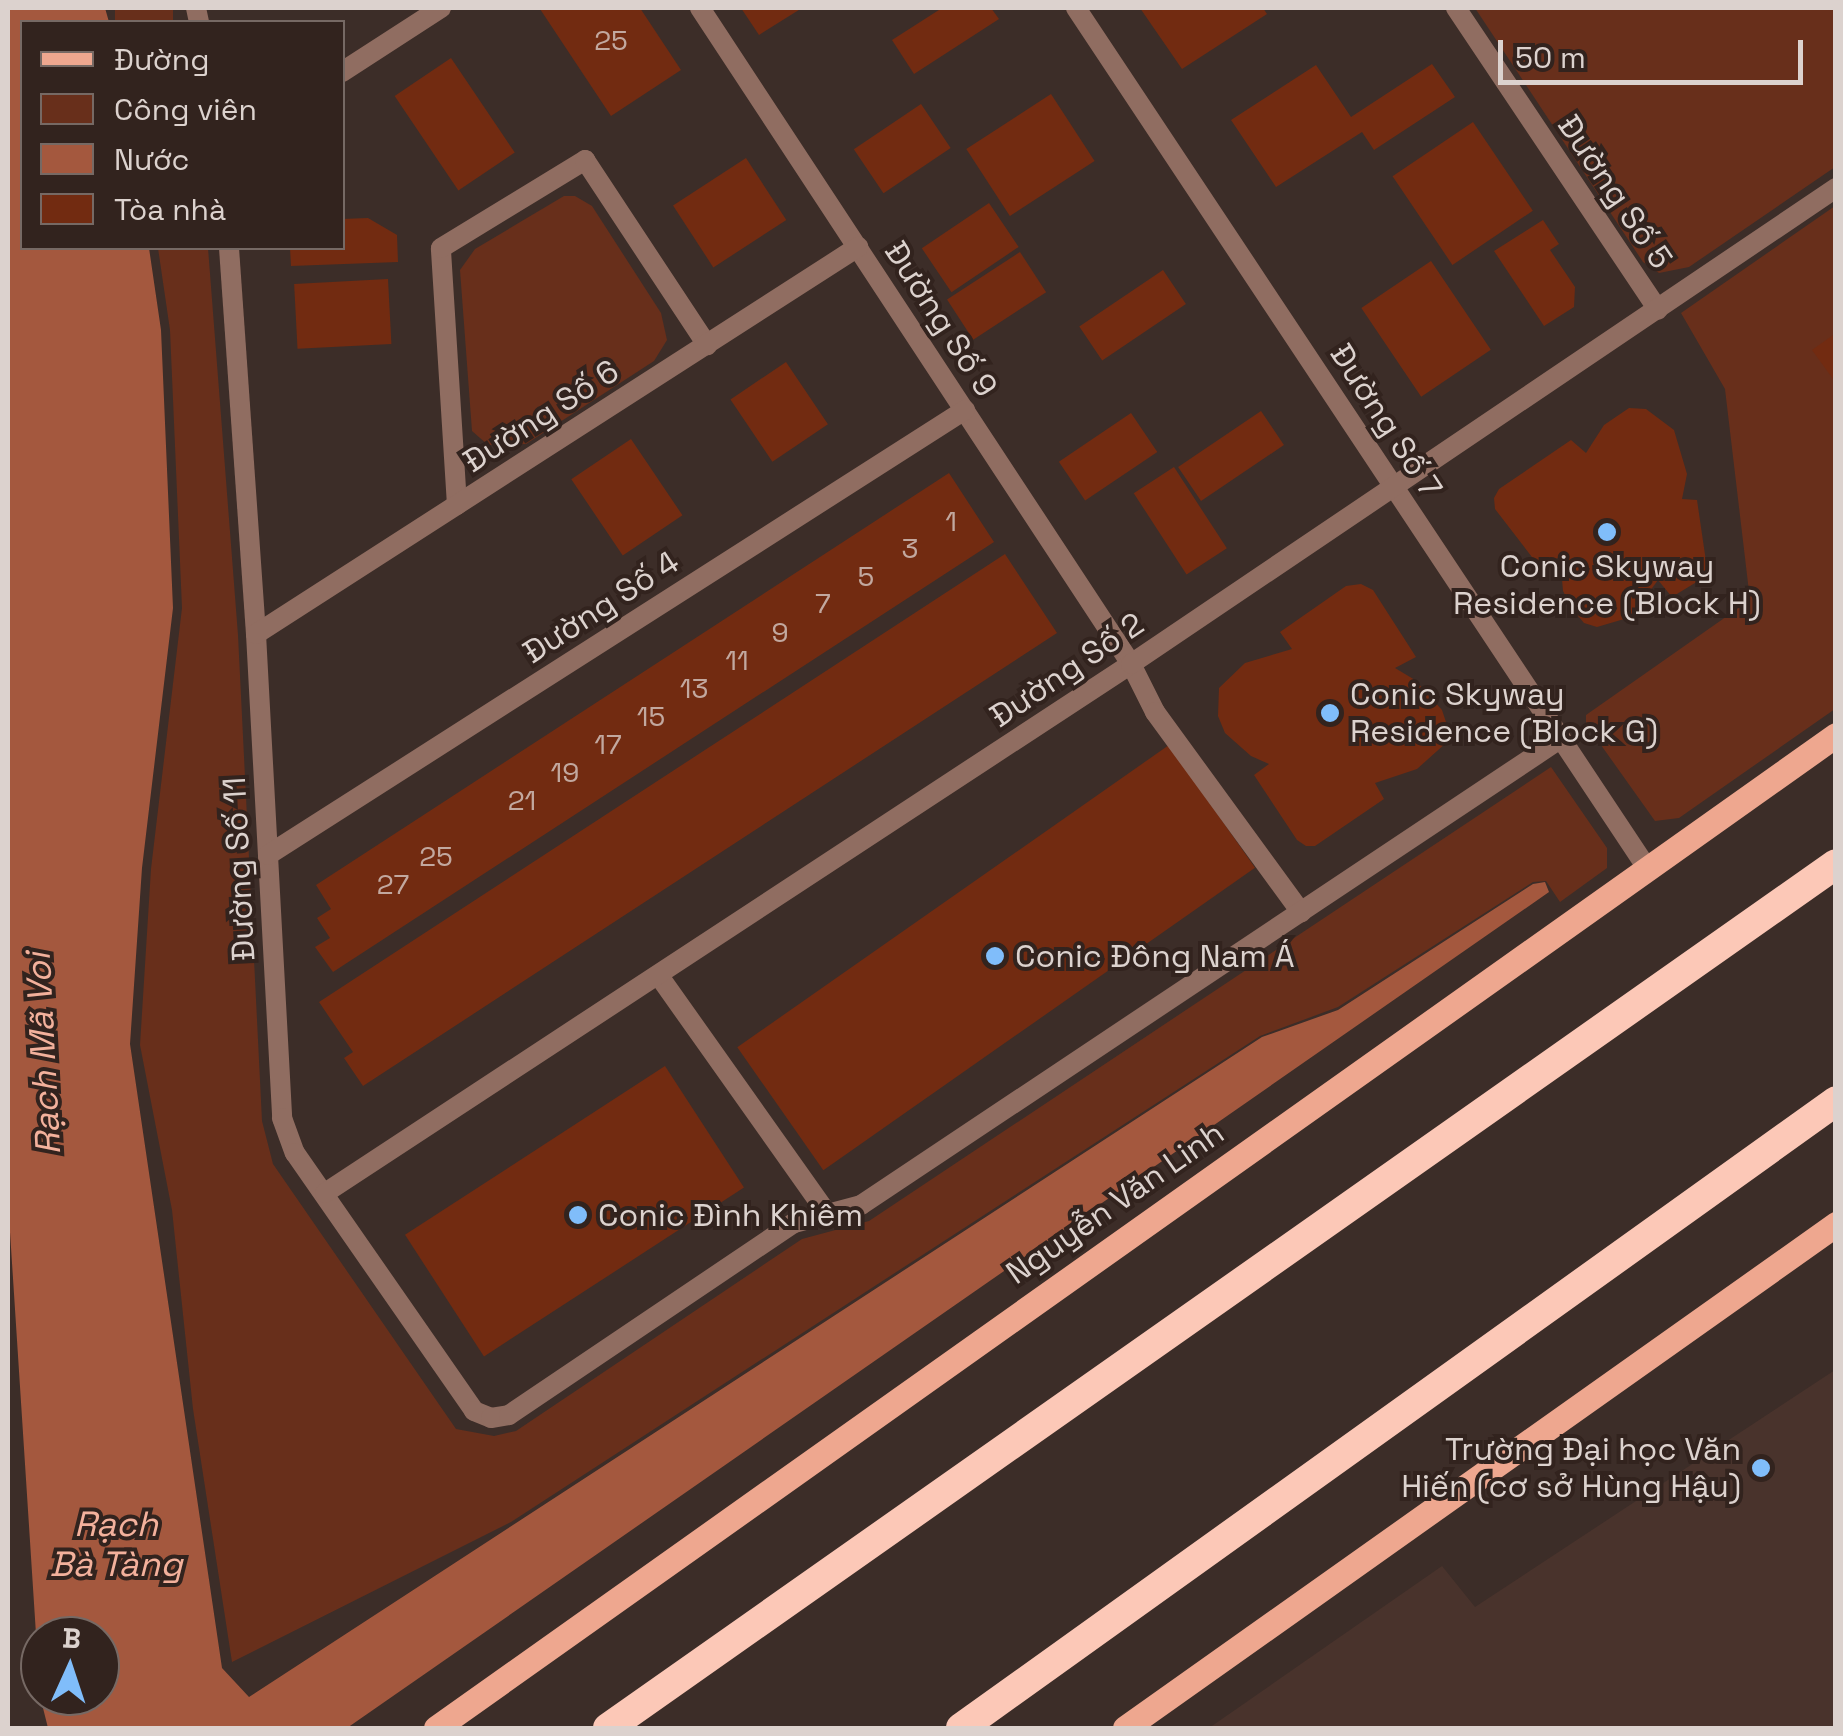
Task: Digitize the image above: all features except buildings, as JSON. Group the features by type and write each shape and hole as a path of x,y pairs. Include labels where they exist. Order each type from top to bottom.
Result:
{"highway":[{"path":"608,1728 1836,864"},
{"path":"960,1728 1833,1109"}],"main road":[{"name":"Nguyễn Văn Linh","path":"436,1728 1836,735"},
{"path":"1125,1728 1836,1224"}],"street":[{"path":"345,70 442,8"},
{"name":"Đường Số 9","path":"700,8 1132,664 1155,712 1300,912"},
{"name":"Đường Số 7","path":"1076,8 1647,868"},
{"name":"Đường Số 5","path":"1456,8 1658,310"},
{"path":"457,506 441,248 585,160 707,345"},
{"name":"Đường Số 2","path":"324,1193 1132,664 1836,188"},
{"name":"Đường Số 6","path":"256,634 858,248"},
{"name":"Đường Số 11","path":"230,250 282,1118 295,1153 474,1411 491,1418 509,1415 794,1223 827,1213"},
{"name":"Đường Số 4","path":"268,855 966,410"},
{"path":"658,976 827,1213 861,1205 1560,739"}],"shaded area":[{"name":"Trường Đại học Văn Hiến (cơ sở Hùng Hậu)","path":"1835,1370 1835,1728 1209,1728 1442,1566 1475,1607"}],"green space":[{"path":"115,8 173,8 173,20 115,20"},
{"path":"1475,8 1835,8 1835,167 1689,267 1659,273 1643,262"},
{"path":"564,196 575,196 592,206 661,313 667,340 654,361 526,444 488,445 472,431 460,270 475,249"},
{"path":"1835,206 1835,709 1679,818 1655,821 1586,724 1586,715 1750,600 1725,389 1681,313"},
{"path":"158,250 208,250 238,635 262,1121 273,1164 456,1429 494,1436 516,1431 802,1239 869,1221 1551,767 1607,848 1607,868 1560,902 1546,881 1533,882 1338,1007 1260,1036 511,1522 232,1662 193,1409 172,1210 140,1045 151,869 182,608 170,330"}],"water":[{"name":"Rạch Bà Tàng","path":"8,8 105,8 108,20 20,20 20,250 149,250 161,330 173,608 142,868 130,1044 222,1668 249,1697 1262,1037 1338,1010 1533,884 1545,882 1549,892 347,1728 48,1728 45,1716 120,1716 120,1616 35,1616 8,1201"}],"place":[{"name":"Conic Skyway Residence (Block H)","path":"1607,532"},
{"name":"Conic Skyway Residence (Block G)","path":"1330,713"},
{"name":"Conic Đông Nam Á","path":"995,956"},
{"name":"Conic Đình Khiêm","path":"578,1215"},
{"name":"Trường Đại học Văn Hiến (cơ sở Hùng Hậu)","path":"1761,1468"}],"water label":[{"name":"Rạch Mã Voi","path":"43,1054"}]}
